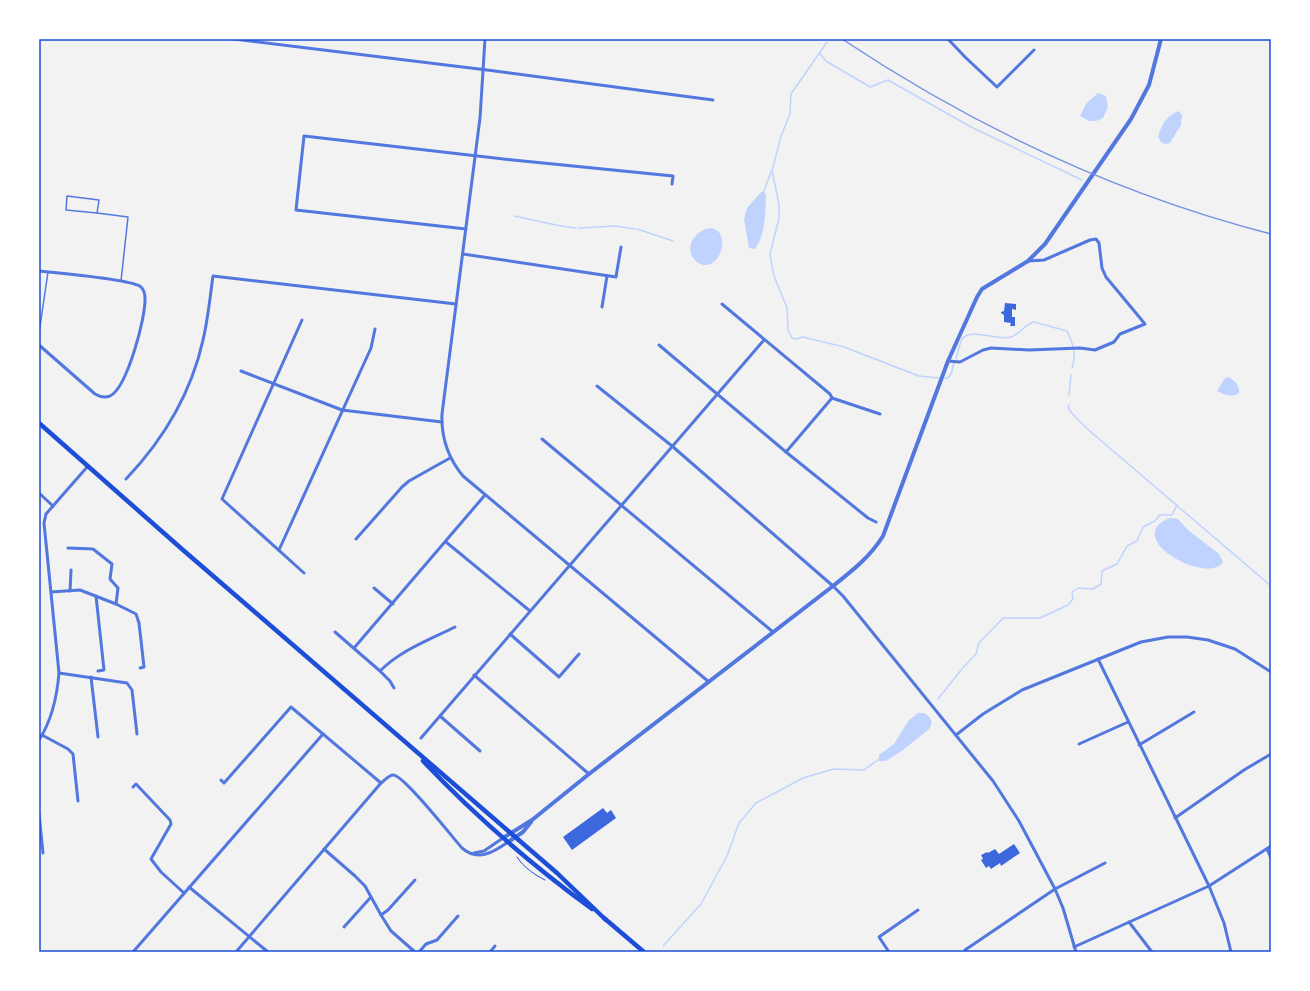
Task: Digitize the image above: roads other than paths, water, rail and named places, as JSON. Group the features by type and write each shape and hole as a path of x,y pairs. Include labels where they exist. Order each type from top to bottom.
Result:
{"main road":[{"path":"39,423 411,748 574,888 606,920"},
{"path":"411,748 442,781 503,838 644,952"}],"street":[{"path":"234,39 483,69 713,100"},
{"path":"485,39 480,118 442,422 443,436 450,458 463,476 709,682"},
{"path":"948,39 997,87 1034,50"},
{"path":"468,852 473,853 484,851 532,820 589,774 834,586 863,561 876,547 883,536 948,361 977,297 982,289 1028,261 1045,244 1131,119 1149,86 1161,39"},
{"path":"466,229 296,210 304,136 475,156 673,176 672,184"},
{"path":"948,361 960,362 983,350 991,348 1029,350 1080,348 1095,350 1114,342 1120,334 1145,324 1106,277 1102,268 1099,243 1096,239 1090,240 1044,260 1028,261"},
{"path":"463,254 616,277 621,247"},
{"path":"39,271 121,281 138,285 145,292 146,299 139,336 129,365 119,388 109,396 104,397 95,394 39,345"},
{"path":"126,479 145,459 161,437 177,412 189,386 203,340 213,276 456,304"},
{"path":"602,307 607,276"},
{"path":"722,304 830,394 832,398 880,414"},
{"path":"302,320 222,499 304,573"},
{"path":"279,550 370,348 375,329"},
{"path":"421,738 764,340"},
{"path":"660,345 786,452 868,518 876,522"},
{"path":"241,371 342,410 442,422"},
{"path":"597,386 672,446 834,586 956,735 993,782 1011,809 1063,908 1076,952"},
{"path":"786,452 832,398"},
{"path":"542,439 773,632"},
{"path":"356,539 402,487 450,458"},
{"path":"39,740 49,722 55,705 58,691 59,673 44,522 46,514 88,466"},
{"path":"39,493 53,506"},
{"path":"354,648 486,495"},
{"path":"446,542 530,611"},
{"path":"68,548 93,550 112,564 110,579 118,588 116,604"},
{"path":"70,591 71,570"},
{"path":"374,588 393,604"},
{"path":"51,592 80,590 116,604 136,614 139,623 144,667 140,668"},
{"path":"96,596 104,670 98,671"},
{"path":"380,671 391,660 408,650 455,627"},
{"path":"335,632 380,671 390,681 394,688"},
{"path":"510,634 559,677 579,654"},
{"path":"956,735 997,704 1022,690 1141,642 1168,637 1187,637 1208,640 1235,649 1271,672"},
{"path":"1098,659 1209,886 1224,923 1231,952"},
{"path":"59,673 124,681 132,690 137,734"},
{"path":"474,676 589,774"},
{"path":"91,677 98,737"},
{"path":"221,780 224,783 291,707 381,784"},
{"path":"1139,745 1194,712"},
{"path":"440,716 480,751"},
{"path":"1079,744 1128,722"},
{"path":"133,952 323,734"},
{"path":"42,735 68,748 73,754 78,800"},
{"path":"1175,818 1239,773 1271,754"},
{"path":"236,952 381,784 393,775 399,777 411,788 462,848 468,852 483,856 499,848 523,832 532,820"},
{"path":"133,787 136,784 170,820 170,824 151,859 161,872 184,893"},
{"path":"39,814 43,853"},
{"path":"1074,947 1209,886 1271,846"},
{"path":"324,849 355,876 364,886 391,931 416,952"},
{"path":"1267,849 1271,858"},
{"path":"965,950 1054,890 1105,863"},
{"path":"381,915 388,910 415,880"},
{"path":"189,887 268,952"},
{"path":"344,927 371,897"},
{"path":"889,952 879,937 918,910"},
{"path":"419,952 426,944 437,940 458,916"},
{"path":"1129,922 1152,952"},
{"path":"490,952 495,946"}],"lane":[{"path":"97,213 99,200 67,196 66,210 128,217 121,281"},
{"path":"39,333 48,272"}],"water":[{"path":"1098,93 1106,96 1108,107 1103,118 1096,121 1089,121 1080,116 1086,104"},
{"path":"1179,111 1182,115 1181,125 1170,143 1162,143 1158,137 1161,128 1171,115"},
{"path":"764,191 766,196 763,230 759,243 755,249 749,248 744,219 747,208 761,192"},
{"path":"710,228 720,233 722,238 721,250 716,260 710,264 703,265 696,261 692,256 690,251 691,245 697,234"},
{"path":"1228,377 1236,383 1239,388 1239,393 1236,395 1225,395 1217,391 1225,378"},
{"path":"1170,518 1178,519 1188,530 1219,554 1223,562 1214,568 1201,568 1186,564 1172,556 1161,547 1155,536 1157,526"},
{"path":"918,713 924,713 930,718 931,724 929,729 903,750 886,761 879,761 879,755 894,744 909,720"}],"waterway":[{"path":"827,42 791,94 790,114 781,136 772,171 779,204 779,218 770,254 774,276 787,308 788,330 792,338 796,339 803,337 844,347 919,376 939,378"},
{"path":"820,54 826,61 870,87 888,80 971,127 1082,180"},
{"path":"764,191 771,172"},
{"path":"514,216 576,228"},
{"path":"579,228 615,226 635,229"},
{"path":"637,229 673,241"},
{"path":"956,359 960,343 967,335 978,334 1006,338 1017,334 1028,324 1034,322 1067,331 1074,349 1072,368"},
{"path":"945,378 948,378 951,374 954,363"},
{"path":"1069,395 1071,375"},
{"path":"1069,405 1068,408 1076,418 1091,432 1271,586"},
{"path":"938,699 976,654 979,643 1003,618 1040,618 1068,605 1073,599 1072,592 1078,588 1093,589 1101,584 1102,571 1117,564 1127,546 1137,541 1143,527 1155,521 1160,515 1172,515 1177,505"},
{"path":"663,946 701,904 727,856 739,823 756,803 803,778 834,769 864,770 879,759"}],"railway":[{"path":"842,39 943,101 995,129 1049,154 1103,178 1158,199 1214,218 1271,234"}]}
